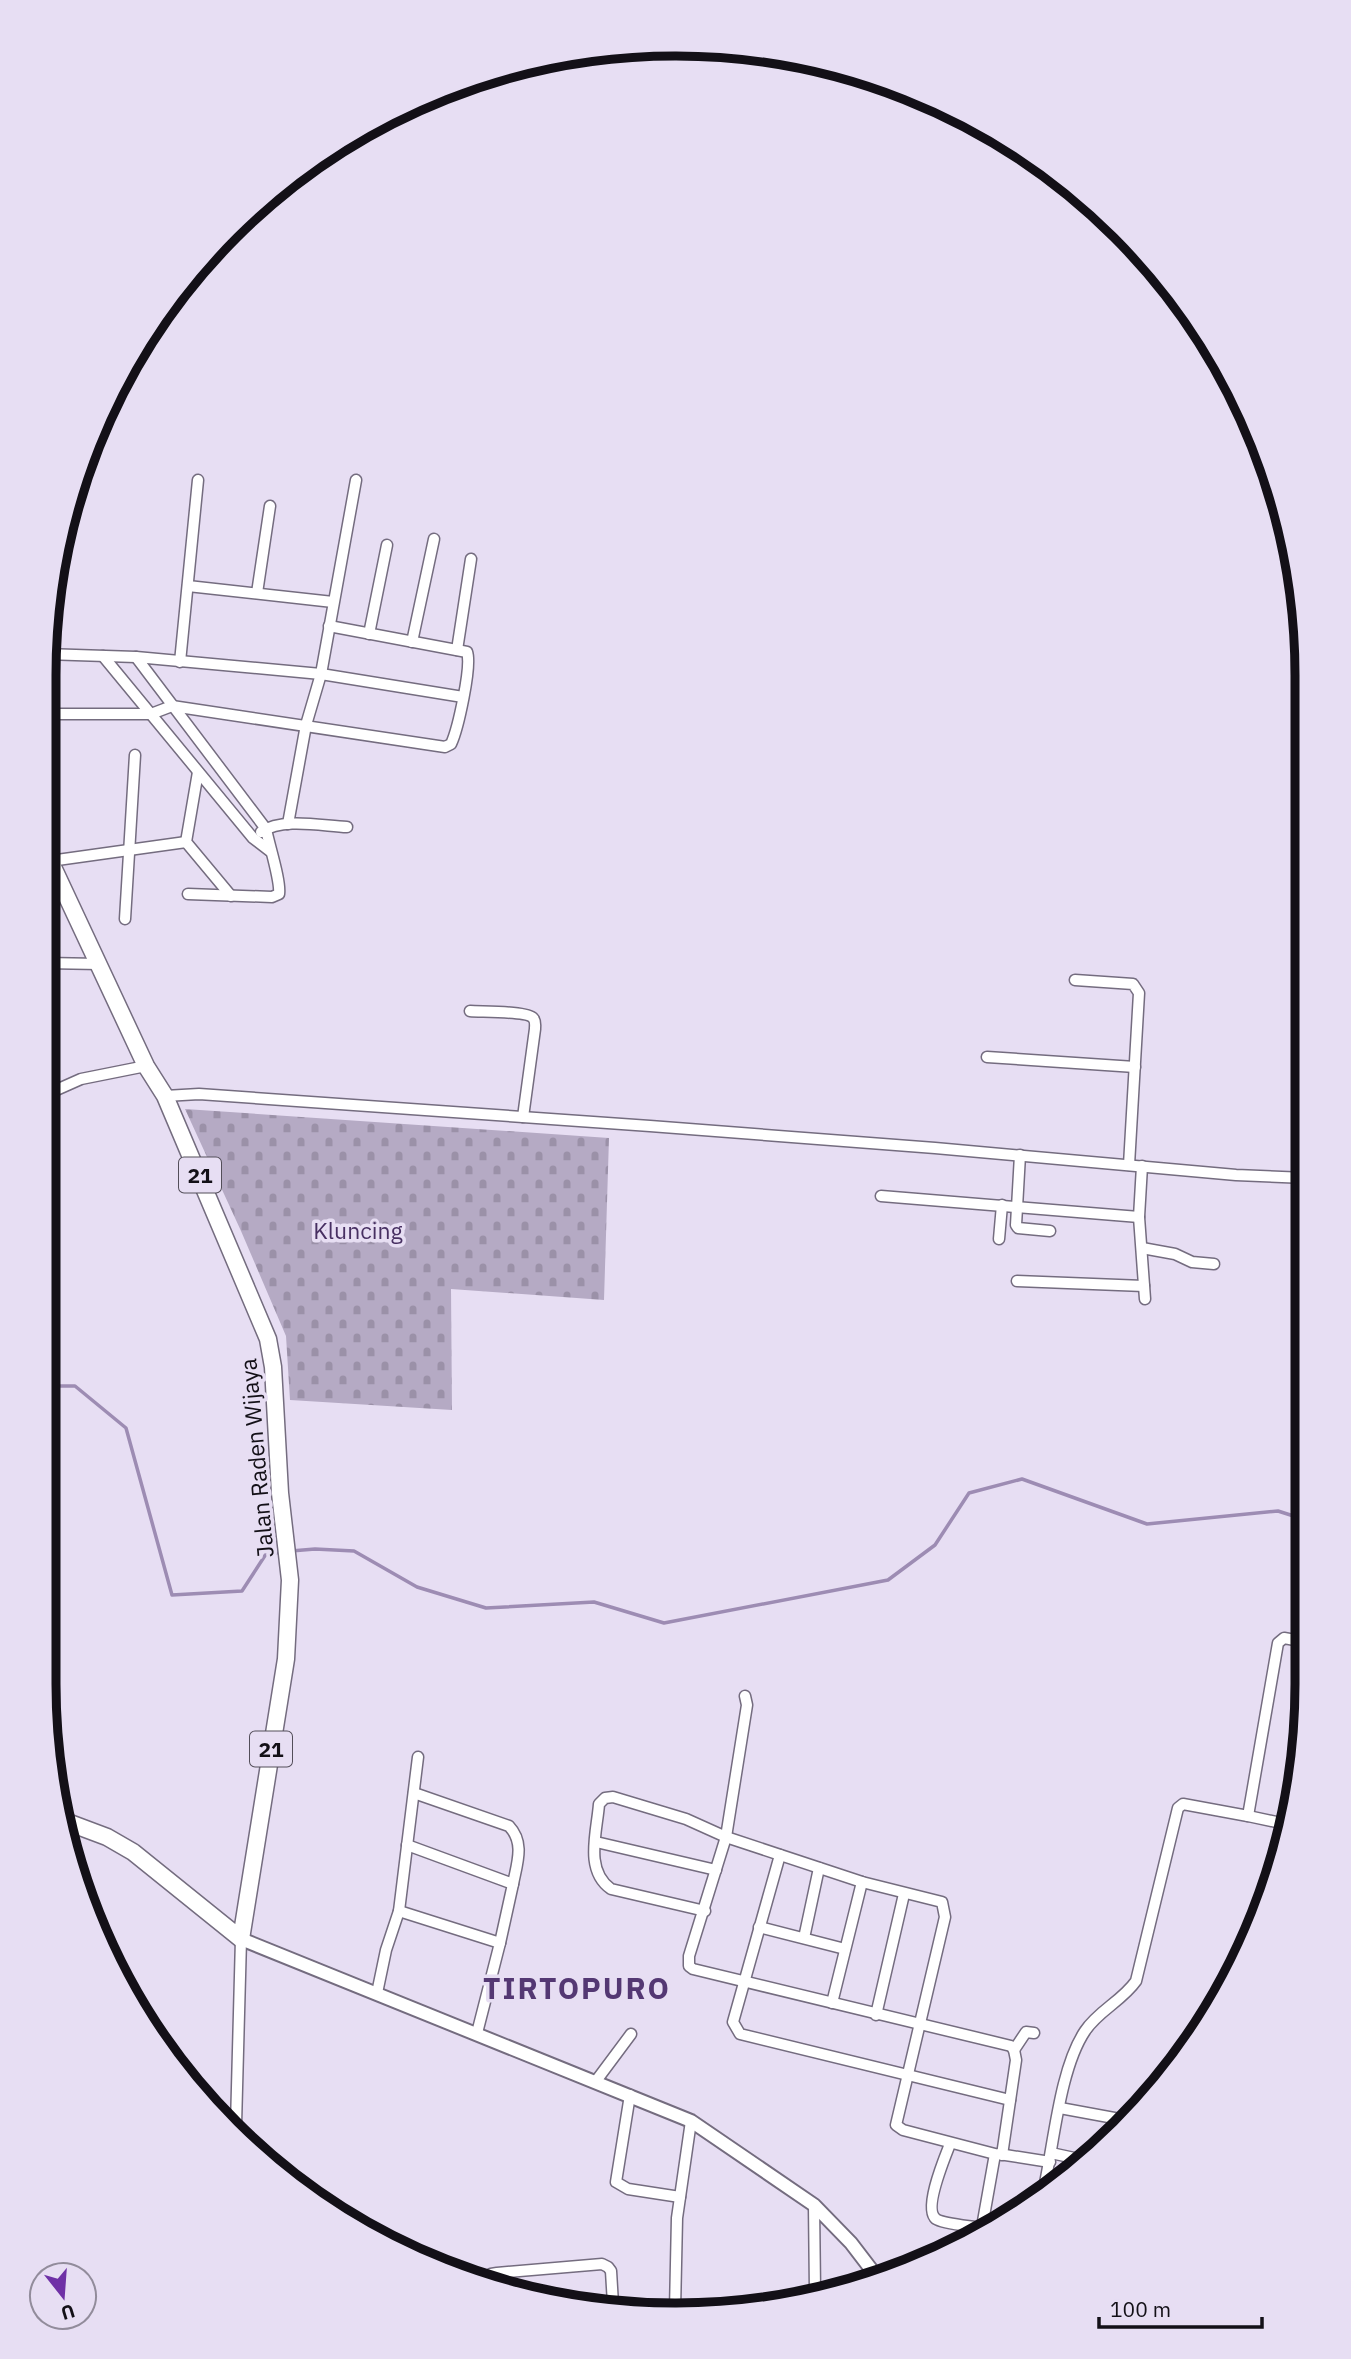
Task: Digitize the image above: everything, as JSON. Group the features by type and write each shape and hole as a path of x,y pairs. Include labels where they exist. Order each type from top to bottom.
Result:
{"highway":[{"name":"Jalan Raden Wijaya","path":"56,873 146,1066 164,1096 268,1339 273,1367 283,1522 290,1580 286,1659 241,1939"},
{"path":"73,1824 107,1836 133,1852 241,1939"}],"street":[{"path":"180,662 198,480"},
{"path":"288,824 306,725 321,674 356,480"},
{"path":"257,593 270,506"},
{"path":"412,642 434,539"},
{"path":"369,635 387,545"},
{"path":"457,650 471,559"},
{"path":"188,586 333,602"},
{"path":"56,713 151,714 172,706 447,747 453,742 463,697 469,657 467,652 329,626"},
{"path":"57,654 136,657 321,674 463,697"},
{"path":"103,656 253,838 270,851"},
{"path":"136,657 267,828 270,851 280,885 279,894 272,897 188,894"},
{"path":"125,919 135,755"},
{"path":"198,772 186,842 231,896"},
{"path":"253,838 267,828 288,824 347,827"},
{"path":"56,855 186,842"},
{"path":"56,963 100,964"},
{"path":"1075,980 1133,984 1140,998 1129,1165"},
{"path":"470,1011 521,1014 534,1019 535,1029 523,1117"},
{"path":"987,1058 1135,1067"},
{"path":"56,1090 80,1079 146,1066"},
{"path":"164,1096 199,1094 523,1117 1295,1177"},
{"path":"1020,1156 1016,1227 1049,1231"},
{"path":"1142,1166 1139,1217 1145,1299"},
{"path":"881,1196 1139,1217"},
{"path":"999,1239 1002,1205"},
{"path":"1142,1248 1213,1265"},
{"path":"1017,1281 1144,1286"},
{"path":"1248,1816 1278,1643 1284,1638 1295,1640"},
{"path":"746,1696 747,1705 726,1837 689,1956 689,1966 744,1982 1011,2046 1016,2060 1010,2100 982,2221"},
{"path":"377,1993 386,1950 399,1911 418,1756"},
{"path":"414,1793 509,1826 515,1832 520,1850 477,2033"},
{"path":"705,1911 611,1889 604,1884 593,1858 599,1804 610,1797 686,1819 726,1837 862,1882 942,1902 946,1911 896,2125 903,2130 950,2144 998,2154 1071,2160"},
{"path":"1046,2180 1070,2057 1086,2030 1130,1990 1136,1981 1178,1808 1183,1804 1190,1805 1279,1822"},
{"path":"596,1842 716,1870"},
{"path":"407,1845 513,1884"},
{"path":"780,1855 733,2022 740,2034 1010,2100"},
{"path":"804,1938 819,1868"},
{"path":"832,2003 862,1882"},
{"path":"876,2014 904,1894"},
{"path":"399,1911 500,1943"},
{"path":"759,1927 845,1949"},
{"path":"236,2121 241,1939 691,2121 814,2205 851,2243 872,2271"},
{"path":"1014,2050 1026,2032 1034,2034"},
{"path":"596,2081 631,2034"},
{"path":"630,2095 616,2182 628,2189 680,2197"},
{"path":"1060,2108 1117,2119"},
{"path":"675,2303 677,2218 691,2121"},
{"path":"950,2144 933,2193 931,2210 933,2216 943,2221 974,2226"},
{"path":"814,2205 815,2287"},
{"path":"491,2275 602,2264 611,2271 613,2300"}],"green space":[{"name":"Kluncing","path":"185,1109 609,1138 604,1300 451,1289 452,1410 290,1400 286,1336"}],"waterway":[{"path":"56,1386 75,1386 126,1428 172,1595 242,1591 266,1554 283,1552"},
{"path":"291,1551 354,1551 417,1587 486,1608 594,1602 664,1623 888,1580 935,1545 969,1493 1022,1479 1147,1524 1278,1511 1295,1516"}],"district":[{"name":"TIRTOPURO","path":"577,1987"}]}
